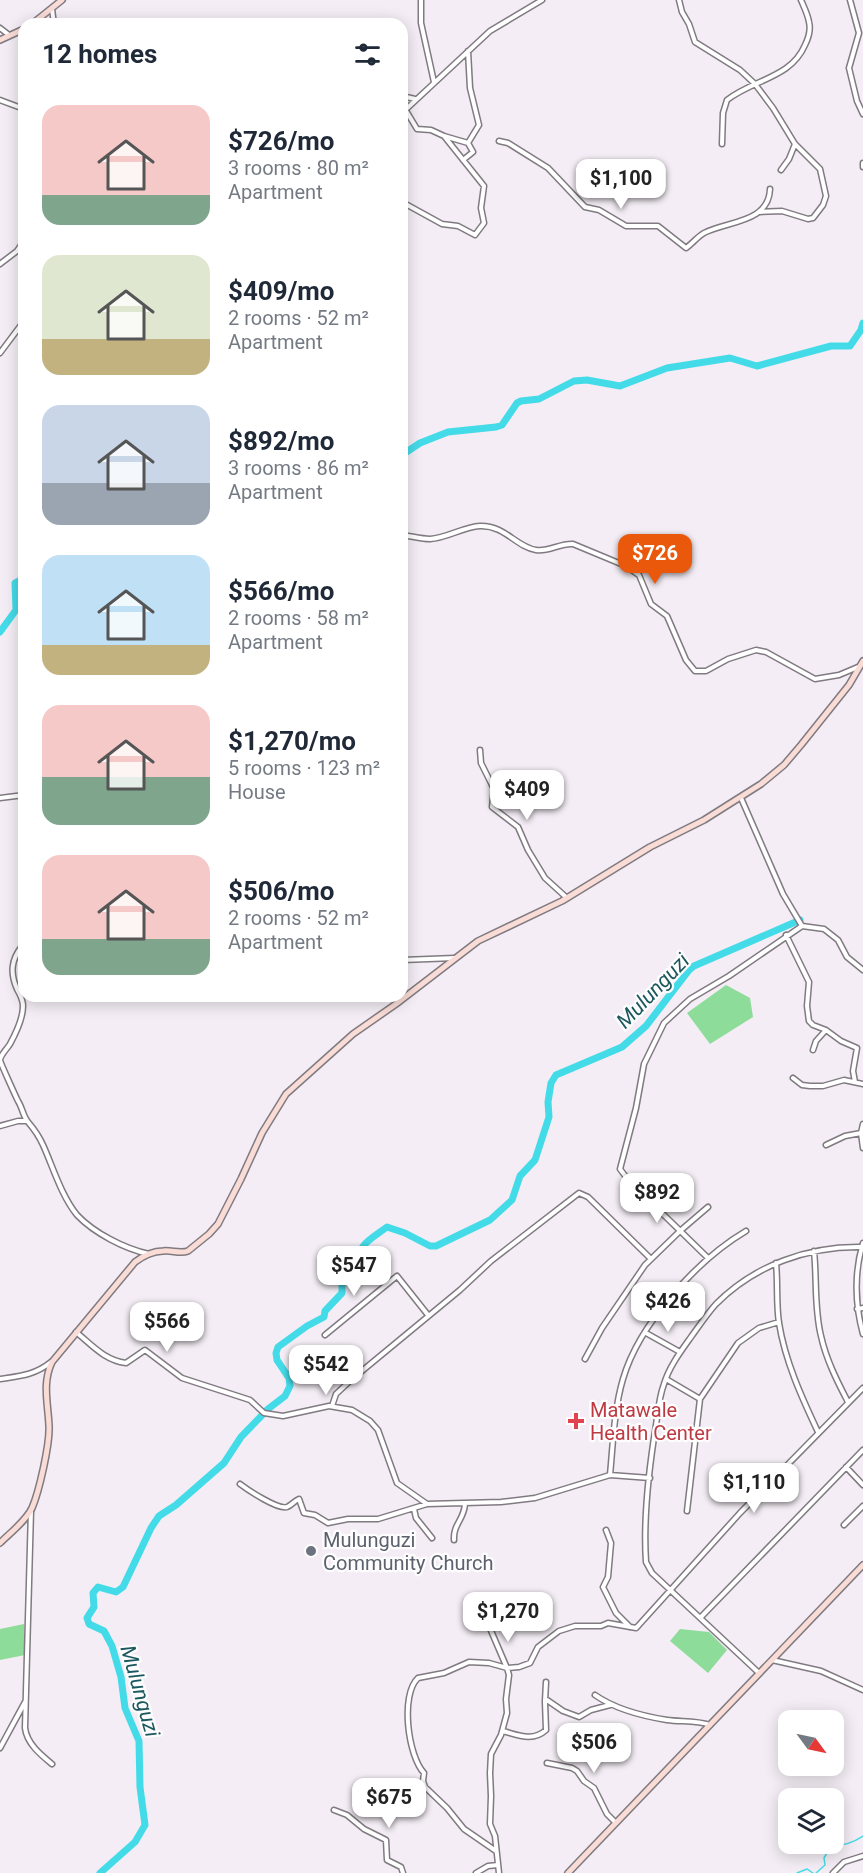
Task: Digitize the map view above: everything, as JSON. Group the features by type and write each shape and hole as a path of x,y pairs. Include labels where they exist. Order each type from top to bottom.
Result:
{"street":[{"path":"40,18 62,0"},
{"path":"421,0 421,23 434,82"},
{"path":"408,107 496,26 542,0"},
{"path":"500,141 508,143 548,168 585,207 599,210 626,226 658,226 685,248 703,234 759,212 782,211 810,219 814,217 823,205 826,193 819,168 795,144 755,84 743,72 695,42 679,0"},
{"path":"722,144 725,104 755,84 784,70 802,52 810,31 801,0"},
{"path":"850,0 859,33 849,68 863,114"},
{"path":"52,9 53,18"},
{"path":"0,28 10,35"},
{"path":"0,39 18,32"},
{"path":"468,50 470,87 479,125 468,143"},
{"path":"408,97 415,99"},
{"path":"0,100 18,107"},
{"path":"408,117 417,129 429,129 468,143 473,152 463,160"},
{"path":"408,205 442,224 458,226 475,235 484,223 481,208 484,186 444,136"},
{"path":"781,170 795,144"},
{"path":"759,212 768,202 770,189"},
{"path":"0,264 18,248"},
{"path":"0,353 18,329"},
{"path":"408,536 432,539 468,528 488,526 498,529 533,549 549,549 567,543 573,544 626,566 639,575 652,605 667,616 686,660 692,669 698,672 706,671 728,659 756,650 766,652 815,679 839,675 862,663"},
{"path":"408,994 455,957 484,938 567,898 624,862 668,837 705,820 741,798 784,765 849,685 862,663"},
{"path":"480,750 482,763 494,789 492,807 518,827 528,850 545,878 567,898"},
{"path":"0,798 18,796"},
{"path":"741,798 783,894 802,926"},
{"path":"708,1258 622,1173 620,1165 636,1108 644,1064 663,1024 690,999 729,976 802,926 824,929 838,940 847,957 863,970"},
{"path":"786,935 808,982 809,1021 841,1041 858,1048 853,1071 855,1082"},
{"path":"18,951 12,970 18,990"},
{"path":"408,960 455,957"},
{"path":"23,1002 20,1022 9,1045 0,1057 0,1062 27,1121 43,1143 61,1186 80,1218 113,1240 150,1254"},
{"path":"52,1764 39,1753 26,1735 26,1700 31,1510 47,1451 49,1431 45,1380 52,1362 135,1262 150,1254 163,1251 188,1251 209,1234 218,1224 262,1133 289,1090 353,1034 398,1002"},
{"path":"813,1050 816,1041 826,1030"},
{"path":"792,1078 810,1086 823,1086 840,1080 863,1084"},
{"path":"0,1126 27,1121"},
{"path":"863,1124 861,1133 863,1148"},
{"path":"825,1145 845,1136 861,1133"},
{"path":"651,1203 684,1177"},
{"path":"332,1406 336,1394 343,1387 460,1290 491,1261 579,1193 588,1197 650,1258"},
{"path":"585,1359 602,1328 650,1258 708,1207"},
{"path":"610,1475 622,1383 630,1360 646,1333 682,1284 708,1258 746,1231"},
{"path":"759,1673 652,1573 646,1562 650,1478 657,1421 666,1379 680,1352 716,1305 744,1282 776,1263 814,1251 862,1245 856,1293 863,1334"},
{"path":"814,1251 820,1335 829,1362 848,1402"},
{"path":"776,1263 779,1322 801,1393 818,1432"},
{"path":"325,1335 397,1276 428,1315"},
{"path":"857,1309 863,1308"},
{"path":"687,1511 700,1399 738,1343 759,1328 779,1322"},
{"path":"76,1332 96,1350 111,1359 126,1363 145,1350 182,1378 243,1397 254,1402 264,1413 283,1416 332,1406 352,1410 370,1421 383,1441 397,1483 427,1504"},
{"path":"646,1333 680,1352"},
{"path":"0,1379 29,1375 52,1362"},
{"path":"666,1379 700,1399"},
{"path":"496,1851 464,1829 447,1808 425,1787 424,1773 417,1763 409,1737 408,1714 412,1687 418,1678 444,1673 469,1662 489,1663 507,1668 519,1667 530,1663 538,1647 560,1631 581,1625 593,1627 608,1623 636,1628 818,1432 863,1388"},
{"path":"701,1617 863,1450"},
{"path":"846,1467 863,1485"},
{"path":"240,1484 263,1498 283,1506 288,1506 299,1499 304,1513 315,1515 328,1523 355,1519 378,1519 427,1504 501,1502 535,1498 610,1475 650,1478"},
{"path":"454,1540 454,1527 463,1516 465,1504"},
{"path":"844,1525 863,1506"},
{"path":"414,1509 416,1518 432,1538"},
{"path":"0,1543 31,1510"},
{"path":"606,1530 611,1543 608,1556 608,1577 603,1587 616,1613 631,1627"},
{"path":"568,1873 863,1565"},
{"path":"489,1626 509,1675 507,1713 492,1754 489,1773 490,1824 495,1836 499,1873"},
{"path":"772,1660 821,1671 863,1690"},
{"path":"502,1731 532,1738 546,1730 546,1683"},
{"path":"595,1695 610,1706 665,1720 710,1725"},
{"path":"0,1748 26,1700"},
{"path":"545,1702 549,1700 563,1711 579,1717 583,1717 591,1710 610,1706"},
{"path":"547,1763 572,1768 578,1772 584,1781 594,1788 607,1814 616,1823"},
{"path":"333,1810 347,1815 364,1829 386,1840 387,1860 401,1867 403,1873"},
{"path":"833,1873 844,1862 863,1856"},
{"path":"476,1873 488,1866 498,1865"}],"green space":[{"path":"726,985 750,998 753,1017 710,1044 687,1013"},
{"path":"24,1624 25,1655 0,1660 0,1629"},
{"path":"680,1629 709,1632 727,1650 708,1673 670,1641"}],"waterway":[{"path":"408,451 420,443 448,432 502,425 517,403 539,399 574,381 587,380 620,386 667,368 730,358 757,366 831,346 850,346 863,323"},
{"path":"0,632 16,610 15,583 18,581"},
{"name":"Mulunguzi","path":"100,1873 135,1842 145,1825 140,1787 139,1741 125,1708 121,1677 112,1646 104,1631 89,1624 87,1618 94,1607 93,1593 98,1587 116,1592 123,1587 159,1516 176,1505 224,1463 241,1437 268,1409 285,1396 290,1386 289,1378 277,1360 278,1347 324,1317 325,1311 342,1293 342,1280 356,1268 359,1253 366,1243 387,1227 430,1246 436,1246 490,1220 512,1200 520,1176 535,1160 549,1117 548,1102 551,1083 556,1075 622,1047 646,1026 694,966 800,920"},
{"path":"816,1873 825,1865 824,1858 831,1846 848,1843 863,1836"},
{"path":"797,1873 807,1869 813,1873"}],"place":[{"name":"Matawale Health Center","path":"576,1421"},
{"name":"Mulunguzi Community Church","path":"311,1551"}]}
